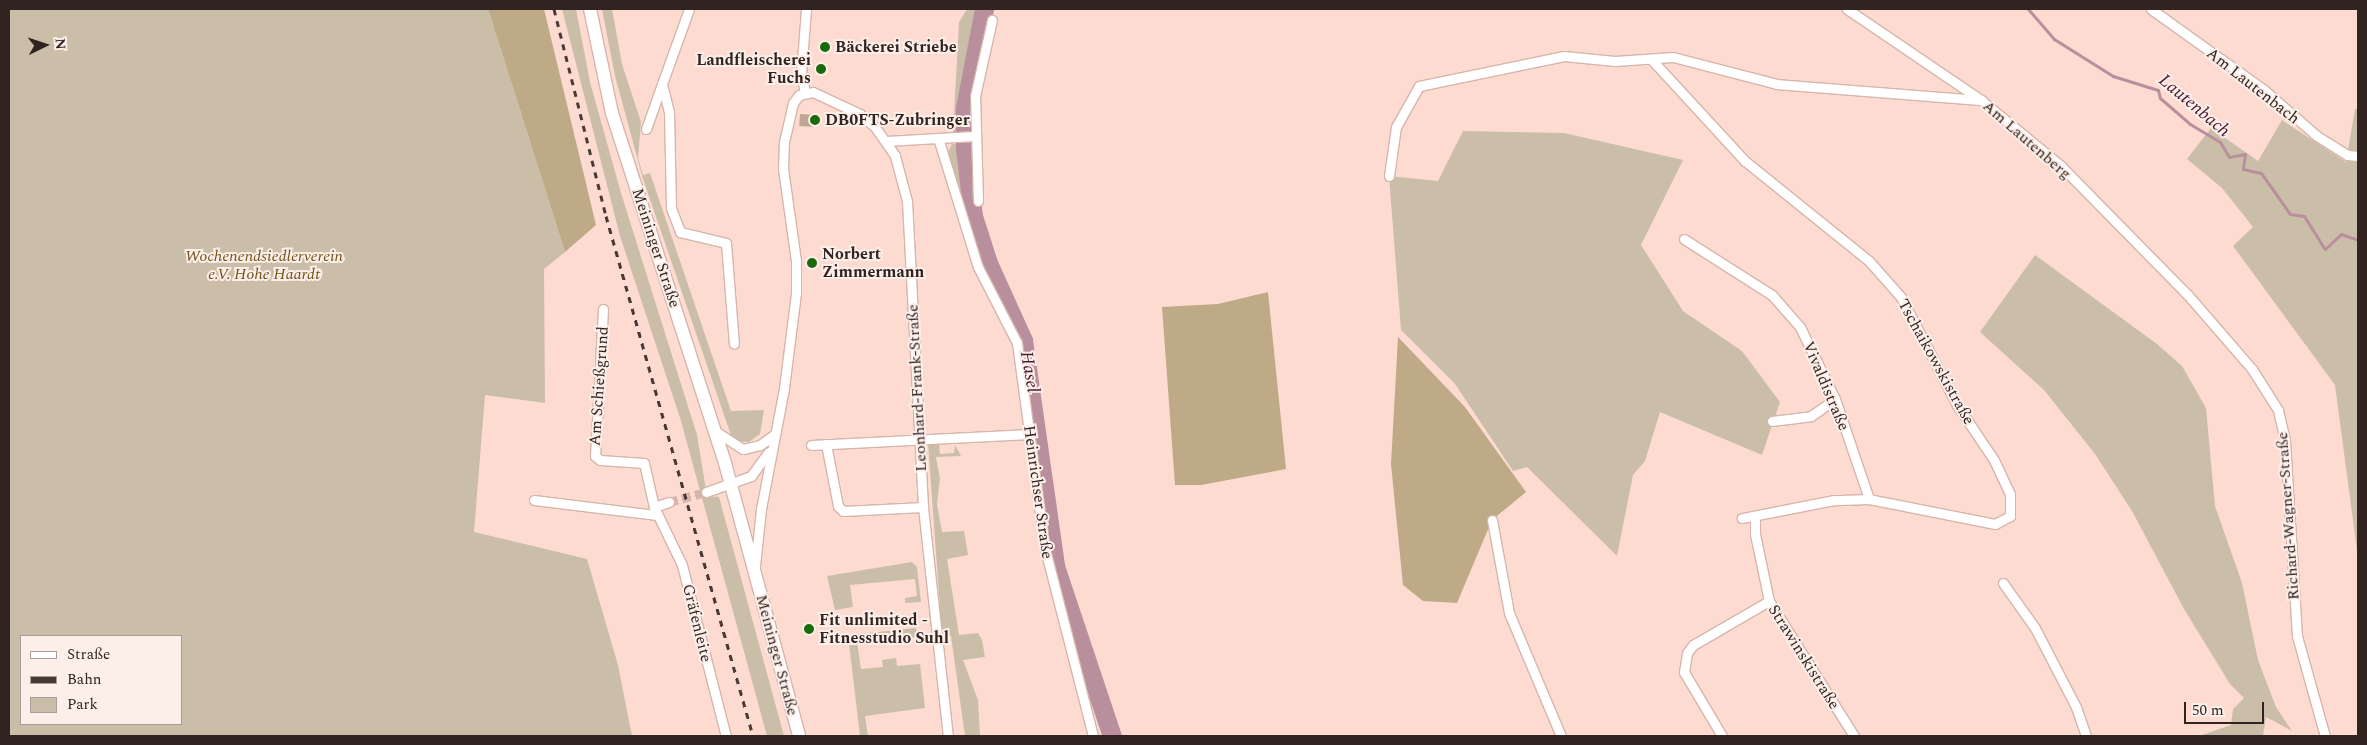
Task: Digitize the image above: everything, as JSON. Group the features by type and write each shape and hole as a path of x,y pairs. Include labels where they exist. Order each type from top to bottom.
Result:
{"main road":[{"name":"Meininger Straße","path":"590,9 612,113 715,431 799,736"}],"street":[{"path":"646,129 688,9"},
{"name":"Am Lautenberg","path":"1847,9 1981,100 2061,166 2187,294"},
{"name":"Am Lautenbach","path":"2151,9 2264,90 2317,136 2346,155 2358,156"},
{"path":"805,92 801,74 809,10"},
{"path":"978,201 974,96 992,20"},
{"path":"1389,176 1396,127 1419,86 1564,56 1614,61 1652,60 1673,57 1777,84 1981,100"},
{"name":"Tschaikowskistraße","path":"1652,60 1745,161 1869,261 1901,297 1957,406 1994,460 2010,494 2010,516 1995,524 1869,499 1834,500 1742,518"},
{"path":"662,84 669,112 674,224 690,236 726,243 734,344"},
{"name":"Leonhard-Frank-Straße","path":"805,92 823,94 860,114 886,141 901,172 909,209 922,507 948,736"},
{"name":"Meininger Straße","path":"755,574 771,446 796,293 794,230 784,178 784,142 793,103 805,92"},
{"path":"886,141 975,136"},
{"name":"Heinrichser Straße","path":"938,138 978,268 1017,343 1044,549 1093,736"},
{"name":"Vivaldistraße","path":"1684,239 1772,296 1813,348 1835,399 1869,499"},
{"name":"Richard-Wagner-Straße","path":"2187,294 2252,369 2278,410 2285,440 2297,636 2324,736"},
{"name":"Am Schießgrund","path":"604,309 595,456 600,460 644,463 656,511"},
{"path":"1772,421 1811,416 1835,399"},
{"path":"715,431 743,449 760,445 774,435"},
{"path":"811,445 1030,434"},
{"path":"826,444 838,506 843,510 922,507"},
{"name":"Meininger Straße","path":"731,485 757,470 771,446"},
{"path":"706,492 731,485"},
{"path":"534,500 586,509 656,511 669,502"},
{"name":"Gräfenleite","path":"656,511 682,565 726,736"},
{"name":"Strawinskistraße","path":"1755,516 1754,534 1769,601 1854,736"},
{"path":"1492,520 1510,613 1561,736"},
{"path":"2003,583 2036,628 2076,707 2086,736"},
{"path":"1722,736 1684,672 1686,653 1693,645 1769,601"}],"green space":[{"name":"Wochenendsiedlerverein e.V. Hohe Haardt","path":"9,9 488,9 565,252 544,269 545,403 485,395 474,532 587,559 618,665 632,736 9,736"},
{"path":"562,9 576,9 590,82 621,193 697,435 707,496 719,497 784,736 767,736 681,421 620,236"},
{"path":"602,9 612,9 622,64 641,122 638,158 643,175 650,173 731,411 764,410 760,434 749,442 733,441 643,179 615,76"},
{"path":"967,9 990,9 975,79 971,81 969,131 953,133 959,22"},
{"path":"2355,109 2358,109 2358,558 2335,385 2233,246 2253,227 2222,188 2187,159 2211,128 2258,161 2282,120 2346,162"},
{"path":"1463,131 1564,133 1683,160 1641,245 1683,311 1742,351 1780,402 1762,455 1660,412 1645,461 1633,475 1617,556 1527,467 1513,471 1455,384 1401,330 1389,176 1438,181"},
{"path":"952,144 957,144 965,213 946,156"},
{"path":"2035,255 2157,344 2182,366 2206,408 2215,506 2242,583 2258,660 2276,707 2292,731 2266,717 2263,736 2199,736 2231,725 2233,709 2244,698 2230,684 2184,609 2132,511 2095,454 2044,390 1980,332"},
{"path":"928,443 939,443 940,454 954,453 955,445 961,456 936,457 940,479 937,504 942,532 964,531 968,555 947,559 959,635 978,633 982,640 985,657 963,660 978,700 980,736 965,736 951,636 942,635"},
{"path":"912,562 917,567 921,602 905,603 905,598 917,596 915,579 850,585 853,607 835,610 827,576"},
{"path":"916,628 917,637 904,639 903,635 857,642 861,669 883,667 882,660 896,658 897,666 920,664 925,708 865,716 868,736 860,736 848,635"}],"shaded area":[{"path":"488,9 544,9 596,225 565,252"},
{"path":"1268,292 1286,469 1201,485 1175,485 1162,307 1218,304"},
{"path":"1398,337 1465,407 1526,492 1492,520 1457,603 1423,601 1403,585 1391,464"}],"building":[{"path":"800,114 815,115 814,127 799,126"}],"waterway":[{"name":"Hasel","path":"984,9 965,108 965,148 973,216 988,263 1023,340 1055,566 1112,736"},
{"name":"Lautenbach","path":"2028,9 2054,39 2113,76 2158,90 2160,98 2190,124 2220,142 2229,157 2245,154 2243,169 2261,173 2290,214 2304,216 2325,249 2341,234 2358,240"}],"tunnel":[{"path":"669,502 706,492"}],"railway":[{"path":"554,9 606,216 753,736"}],"place":[{"name":"Bäckerei Striebe","path":"825,47"},
{"name":"Landfleischerei Fuchs","path":"821,69"},
{"name":"DB0FTS-Zubringer","path":"815,120"},
{"name":"Norbert Zimmermann","path":"812,263"},
{"name":"Fit unlimited - Fitnesstudio Suhl","path":"809,629"}]}
